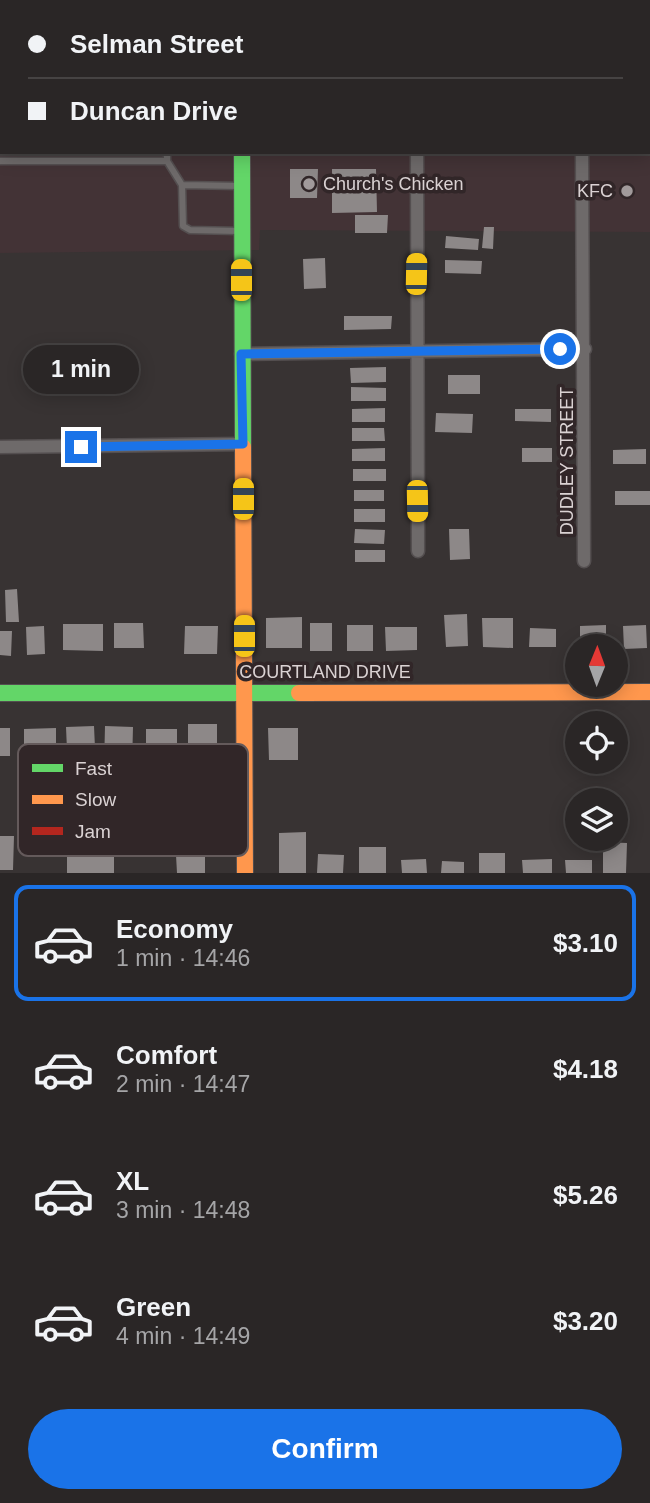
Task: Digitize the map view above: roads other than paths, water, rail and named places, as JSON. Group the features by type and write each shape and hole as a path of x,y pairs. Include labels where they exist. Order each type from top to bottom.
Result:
{"street":[{"path":"242,154 245,744"},
{"path":"417,154 415,352 418,551"},
{"name":"DUDLEY STREET","path":"582,154 584,561"},
{"path":"241,354 585,349"},
{"path":"0,447 243,444"},
{"name":"COURTLAND DRIVE","path":"0,694 244,691 650,692"}],"lane":[{"path":"167,154 167,161 182,186 183,226 190,230 241,231"},
{"path":"0,162 167,161"},
{"path":"182,186 242,186"}],"place":[{"name":"Church's Chicken","path":"309,184"},
{"name":"KFC","path":"627,191"}]}
